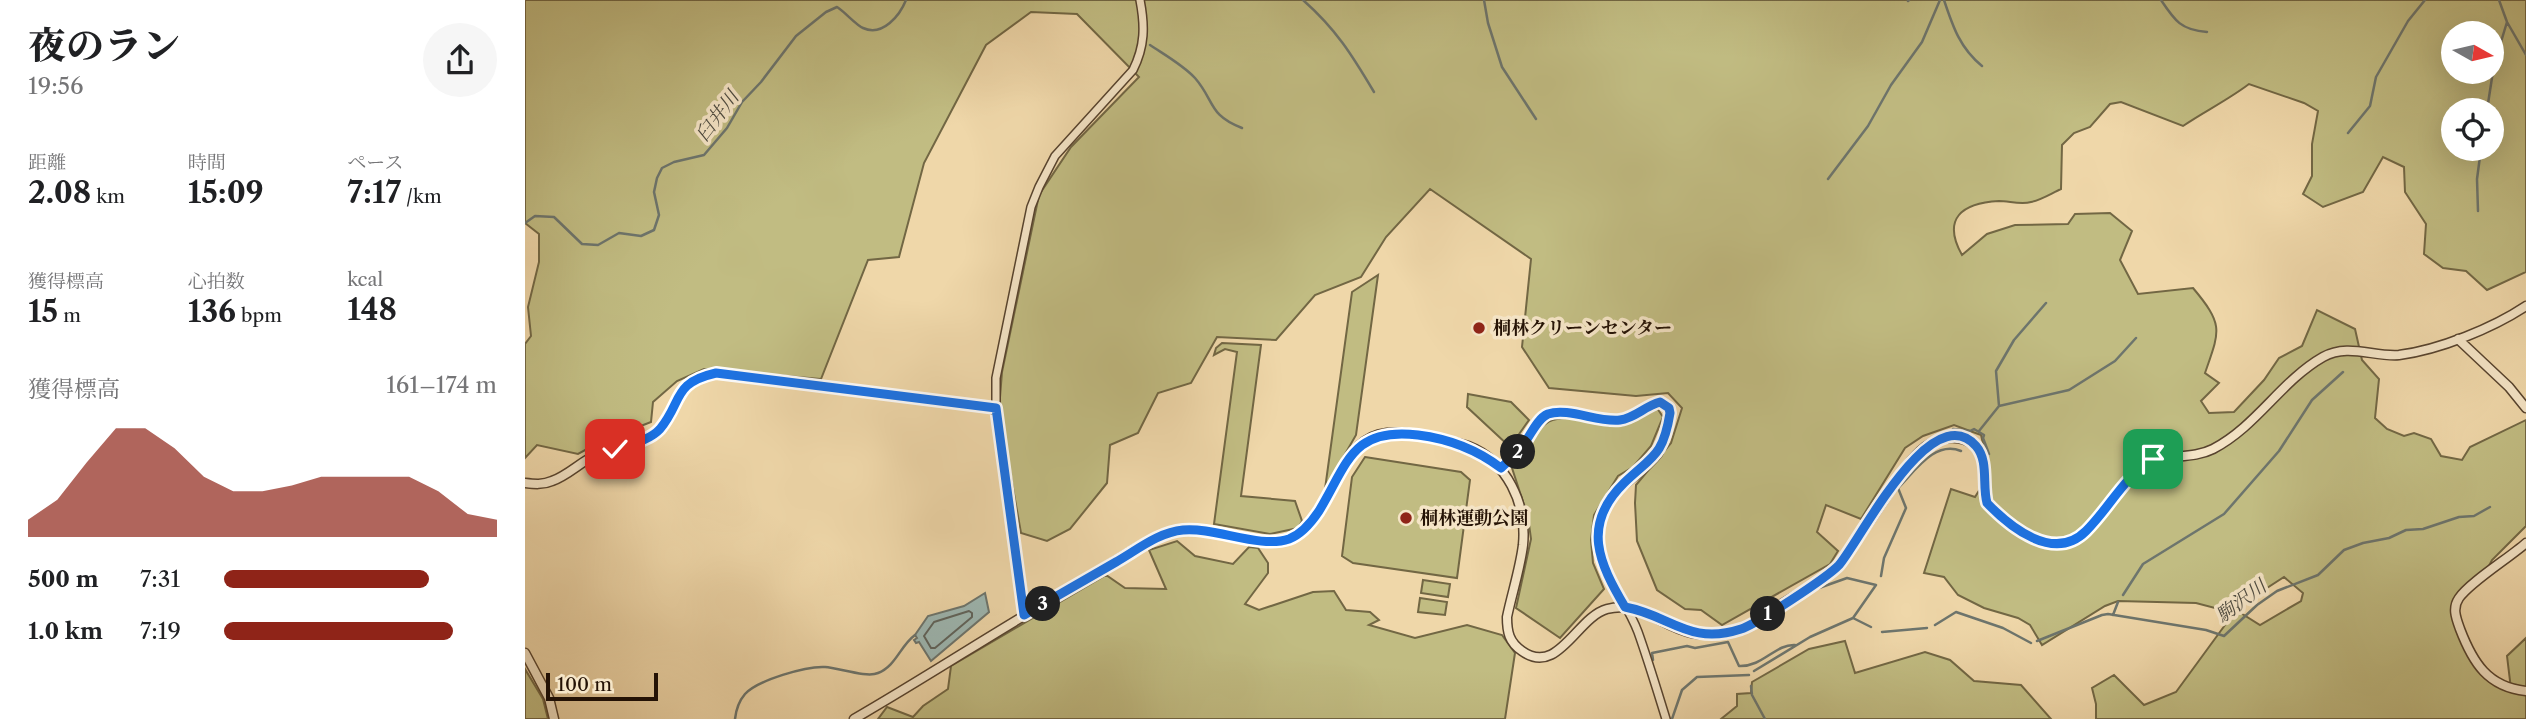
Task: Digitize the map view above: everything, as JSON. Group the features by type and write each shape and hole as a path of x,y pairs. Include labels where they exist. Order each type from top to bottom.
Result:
{"street":[{"path":"1024,615 996,408 996,378 1007,317 1031,207 1039,187 1055,156 1133,70 1140,56 1145,34 1140,0"},
{"path":"855,719 1024,615 1168,533 1201,530 1274,542 1298,535 1311,523 1355,450 1367,440 1383,434 1425,436 1468,446 1501,468 1517,498 1522,518 1521,559 1507,617 1509,636 1514,644 1534,657 1549,656 1565,646 1594,615 1606,609 1625,607 1643,610 1691,633 1742,629 1838,566 1901,474 1925,447 1950,437 1964,439 1976,446 1983,460 1987,503 1997,513 2020,531 2042,542 2073,541 2085,533 2137,469 2153,459 2209,451 2228,441 2253,422 2298,376 2326,355 2344,350 2399,355 2425,349 2458,339 2526,306"},
{"path":"2458,339 2509,387 2526,408"},
{"path":"525,483 549,482 598,454 646,439 659,430 678,394 687,384 700,376 716,373 996,408"},
{"path":"1501,468 1519,451 1548,414 1560,413 1618,421 1650,404 1660,402 1669,408 1669,420 1660,451 1608,501 1602,512 1597,540 1600,559 1637,629 1666,719"},
{"path":"2526,543 2460,597 2455,608 2463,637 2476,665 2491,678 2512,690 2526,691"},
{"path":"525,653 549,698 554,719"}],"shaded area":[{"path":"525,0 2526,0 2526,272 2487,290 2466,271 2443,268 2424,254 2426,224 2405,192 2404,167 2383,157 2363,192 2323,207 2303,194 2312,176 2312,144 2318,111 2304,103 2249,84 2183,126 2121,102 2110,104 2090,127 2074,133 2062,145 2061,189 2027,203 1999,201 1974,205 1959,215 1954,232 1962,255 1987,234 2015,225 2068,224 2075,214 2110,213 2132,231 2120,260 2138,294 2193,288 2210,311 2216,337 2205,373 2219,383 2201,401 2209,413 2234,412 2264,380 2279,358 2302,346 2317,310 2355,329 2362,360 2379,379 2375,418 2387,429 2404,436 2414,433 2431,439 2441,456 2462,460 2470,447 2526,420 2526,526 2492,560 2483,577 2455,608 2476,665 2511,689 2507,656 2526,638 2526,719 2096,719 2092,688 2114,675 2144,705 2176,692 2236,610 2260,625 2301,601 2303,593 2284,577 2230,612 2196,603 2118,601 2105,606 2042,645 2030,625 1958,595 1944,577 1924,573 1951,489 1975,497 1990,473 1981,435 1954,425 1923,436 1905,448 1861,519 1826,505 1817,532 1838,551 1830,564 1722,625 1701,610 1685,609 1657,590 1637,541 1635,503 1636,485 1671,443 1682,408 1668,393 1636,396 1549,388 1522,347 1531,259 1430,189 1386,237 1361,277 1315,295 1276,340 1217,337 1191,383 1158,393 1138,433 1110,445 1107,483 1070,529 1047,541 1021,533 999,410 1002,372 1039,195 1071,147 1139,77 1077,14 1031,12 986,45 924,163 899,257 868,260 821,379 704,369 677,381 653,402 651,422 600,442 578,454 537,445 525,458 525,344 531,336 528,307 539,262 539,234 525,223"},
{"path":"1378,275 1356,435 1325,489 1352,292"},
{"path":"1222,343 1261,345 1241,496 1295,501 1302,521 1298,528 1270,534 1214,524 1237,352 1225,349 1214,355 1216,348"},
{"path":"1468,394 1511,402 1529,420 1510,447 1467,407"},
{"path":"1657,408 1663,417 1651,446 1633,467 1618,476 1594,515 1591,540 1593,563 1604,589 1560,638 1516,608 1531,539 1528,517 1512,468 1540,429 1556,419 1569,418 1618,426"},
{"name":"桐林運動公園","path":"1365,457 1461,472 1470,480 1457,578 1353,563 1342,556 1352,477"},
{"path":"1177,541 1195,556 1233,564 1249,547 1258,548 1268,563 1268,573 1245,604 1259,610 1313,592 1334,591 1346,610 1370,612 1379,620 1369,625 1415,638 1467,625 1502,635 1515,653 1505,719 878,719 887,707 913,717 923,706 948,689 951,666 1106,575 1125,588 1166,589 1149,550"},
{"path":"1423,580 1450,584 1448,597 1421,593"},
{"path":"1420,598 1447,602 1445,615 1418,612"},
{"path":"1845,641 1855,673 1925,652 1950,660 1974,681 2021,685 2051,719 1721,719 1737,706 1737,694 1751,693 1752,682 1809,649"},
{"path":"525,669 543,699 548,719 525,719"}],"water":[{"path":"985,593 989,612 931,661 919,642 914,640 928,616 964,606"}],"waterway":[{"name":"臼井川","path":"525,223 535,216 554,217 582,244 598,245 619,233 641,236 654,230 659,215 654,192 662,168 674,162 704,155 727,128 742,102 796,36 826,12 837,7 863,28 877,30 895,18 906,0"},
{"path":"1303,0 1343,43 1374,92"},
{"path":"1484,0 1488,23 1502,67 1536,119"},
{"path":"1828,179 1868,126 1891,85 1922,42 1940,0"},
{"path":"1944,0 1963,44 1982,66"},
{"path":"2161,0 2179,23 2207,32"},
{"path":"2348,133 2370,106 2376,77 2408,21 2425,0"},
{"path":"2499,0 2507,22 2526,55"},
{"path":"2489,98 2494,65 2507,22"},
{"path":"1150,45 1190,73 1217,113 1242,128"},
{"path":"2478,211 2479,161"},
{"path":"1999,406 1996,371 2014,340 2046,303"},
{"path":"1979,431 1999,406 2069,390 2115,361 2136,338"},
{"path":"2123,595 2143,564 2224,514 2279,451 2312,400 2343,372"},
{"path":"1953,429 1974,429 1984,435 1989,454"},
{"path":"1881,576 1884,558 1906,508 1898,488 1934,453 1952,449 1961,451"},
{"name":"駒沢川","path":"2037,641 2108,614 2206,630 2224,636 2257,605 2277,591 2318,575 2344,550 2389,538 2406,530 2423,529 2459,517 2474,516 2490,507"},
{"path":"1819,588 1847,578 1876,585 1853,618"},
{"path":"2113,615 2118,602"},
{"name":"駒沢川","path":"1935,625 1956,612 2003,628 2031,643"},
{"name":"駒沢川","path":"1754,671 1810,637 1853,618 1871,627"},
{"name":"駒沢川","path":"1882,632 1927,628"},
{"path":"735,719 745,694 760,684 817,667 878,673 894,661 915,635"},
{"path":"1653,660 1652,653 1728,642 1739,666 1755,663 1781,648 1795,645"},
{"name":"駒沢川","path":"1672,719 1682,690 1697,677 1749,675"},
{"path":"1751,686 1752,695 1765,719"}],"place":[{"name":"桐林クリーンセンター","path":"1479,328"},
{"name":"桐林運動公園","path":"1406,518"}],"route":[{"path":"615,449 646,439 659,430 678,394 687,384 700,376 716,373 996,408 1024,615 1168,533 1201,530 1274,542 1298,535 1311,523 1355,450 1375,436 1405,433 1468,446 1501,468 1519,451 1548,414 1560,413 1618,421 1650,404 1660,402 1669,408 1670,413 1660,451 1608,501 1599,523 1597,540 1600,559 1625,607 1643,610 1691,633 1704,634 1742,629 1838,566 1901,474 1925,447 1937,441 1950,437 1964,439 1976,446 1983,460 1987,503 2020,531 2042,542 2073,541 2085,533 2137,469 2153,459"}]}
